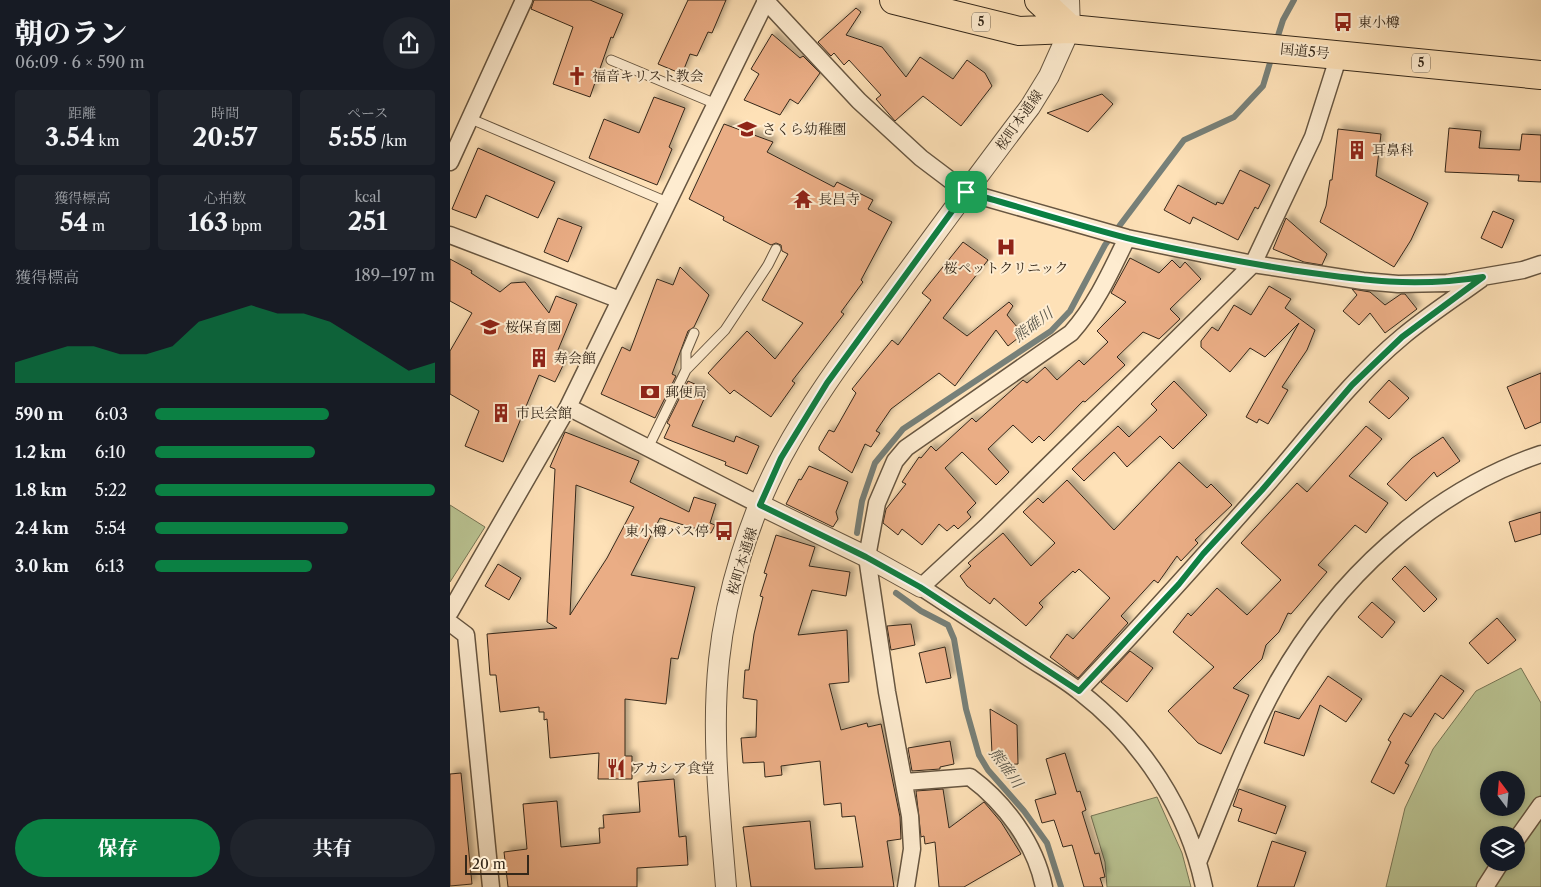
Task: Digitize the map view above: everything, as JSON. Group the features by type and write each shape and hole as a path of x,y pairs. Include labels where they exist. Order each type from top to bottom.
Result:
{"highway":[{"name":"国道5号","path":"894,0 1019,31 1070,29 1302,50 1541,75"},
{"path":"1039,0 1070,29"}],"street":[{"path":"450,162 524,0"},
{"path":"450,612 568,407 666,202 766,0 859,101 921,158 966,192 1127,238 1253,264 1363,281 1398,284 1446,283 1541,264"},
{"path":"1069,0 1070,29"},
{"name":"桜町本通線","path":"726,887 720,809 716,711 719,660 733,587 760,505 781,458 827,383 1035,99 1049,76 1070,29"},
{"path":"920,587 986,527 1253,264 1312,137 1339,55"},
{"path":"450,235 620,300"},
{"path":"906,887 912,849 905,782 887,692 866,557 877,503 895,461 906,448 1071,333 1084,318 1094,302 1127,238"},
{"path":"1079,691 1179,584 1203,554 1262,490 1352,385 1402,337 1483,277"},
{"path":"568,407 866,557 920,587 1079,691 1121,730 1149,762 1184,819 1198,860 1204,887"},
{"path":"1198,860 1247,744 1273,691 1323,614 1378,554 1438,504 1506,466 1541,454"},
{"path":"450,623 466,635 491,887"},
{"path":"905,782 970,776 989,791 1027,840 1041,873 1044,887"},
{"path":"1525,827 1541,805"},
{"path":"1485,887 1495,871"}],"lane":[{"path":"611,60 716,104"},
{"path":"470,120 666,202"},
{"path":"648,448 686,370 725,330 768,266 776,249"},
{"path":"686,370 686,352 694,333"}],"green space":[{"path":"450,505 485,527 450,582"},
{"path":"1521,668 1541,703 1541,887 1386,887 1405,808 1433,749 1476,691"},
{"path":"1157,797 1182,853 1191,887 1107,887 1105,862 1091,816"}],"building":[{"path":"534,0 590,0 623,14 613,38 611,37 590,97 553,84 573,27 531,9"},
{"path":"688,0 726,0 712,33 708,32 697,56 690,54 682,74 658,64"},
{"path":"856,8 861,12 846,35 882,47 906,77 920,57 953,79 967,60 985,73 992,86 961,126 923,96 895,121 876,99 881,95 849,60 844,65 834,53 831,56 818,42"},
{"path":"772,34 800,58 803,56 820,73 798,104 790,99 780,115 744,100 759,74 751,69"},
{"path":"1102,94 1113,104 1088,132 1047,113"},
{"path":"654,97 685,108 669,147 672,149 657,185 589,158 604,119 639,133"},
{"path":"724,124 773,142 767,152 834,187 837,182 873,200 868,209 892,222 861,280 863,282 841,312 844,314 792,381 795,383 771,417 734,390 730,394 708,373 747,331 775,359 803,323 762,300 788,254 782,251 781,245 776,243 771,245 723,220 724,217 689,199"},
{"path":"1449,128 1481,131 1479,148 1520,150 1522,134 1541,135 1541,182 1518,181 1519,175 1445,172"},
{"path":"1338,129 1381,134 1376,176 1428,203 1411,240 1394,267 1320,222 1326,206 1330,180 1332,180"},
{"path":"478,148 555,182 538,218 486,195 476,218 452,209"},
{"path":"1240,170 1270,185 1258,209 1255,207 1238,240 1193,217 1190,224 1164,210 1178,185 1216,205 1217,202 1223,204"},
{"path":"1493,211 1514,220 1502,248 1481,238"},
{"path":"558,218 582,227 568,262 544,252"},
{"path":"1286,218 1327,254 1322,265 1304,262 1273,249"},
{"path":"963,242 988,260 943,318 967,336 1009,302 1013,306 1007,315 1023,334 1008,346 996,330 955,386 939,373 891,409 876,431 880,433 871,447 865,444 852,473 819,450 819,447 829,430 834,432 856,393 852,389 892,340 898,345 931,300 922,293"},
{"path":"1130,258 1159,273 1172,260 1180,268 1185,262 1201,279 1170,309 1180,319 1159,339 1143,332 1117,357 1125,365 1085,402 1083,401 1044,441 1039,436 1032,443 1013,425 988,449 1009,472 996,485 962,452 945,468 976,503 967,512 971,517 958,529 954,525 947,531 939,524 922,545 902,529 898,535 883,523 886,509 906,484 902,482 919,457 921,458 931,446 936,451 972,418 976,422 1023,380 1027,383 1045,367 1057,380 1079,360 1084,365 1108,342 1097,331 1126,302 1111,293"},
{"path":"450,259 472,271 471,273 500,292 511,283 525,282 549,313 556,296 577,304 558,350 568,355 555,382 539,375 503,462 465,446 479,411 450,394 450,351 472,313 450,301"},
{"path":"680,267 709,295 694,327 688,331 672,374 676,376 655,418 601,394 622,347 630,351 657,279 673,285"},
{"path":"1269,286 1291,299 1285,308 1315,330 1307,350 1282,387 1288,390 1268,424 1259,419 1257,423 1246,417 1299,323 1265,357 1250,348 1230,372 1201,347 1201,341 1212,327 1218,331 1234,305 1251,315"},
{"path":"1352,289 1370,292 1385,305 1401,294 1405,294 1417,309 1385,333 1370,313 1359,325 1343,311 1357,295"},
{"path":"1541,373 1541,422 1525,429 1507,387"},
{"path":"1389,380 1409,398 1389,419 1369,402"},
{"path":"688,381 708,390 692,426 734,442 736,436 759,446 747,474 725,465 726,462 664,438 670,425 667,423"},
{"path":"1174,381 1207,415 1173,449 1160,436 1127,467 1114,452 1084,481 1072,469 1118,426 1129,437 1157,410 1151,404"},
{"path":"1366,426 1382,439 1349,476 1388,503 1366,533 1355,525 1318,565 1327,572 1291,614 1288,613 1279,632 1266,645 1262,659 1233,688 1249,695 1221,754 1198,743 1168,711 1214,667 1173,632 1188,613 1191,616 1217,588 1247,615 1281,580 1241,543 1297,483 1307,492"},
{"path":"565,432 639,461 630,482 689,512 694,497 716,504 710,523 715,525 711,533 660,518 631,575 695,587 678,659 671,658 666,704 625,699 625,756 632,756 632,779 598,779 599,753 550,758 547,719 544,720 544,712 539,712 539,707 500,712 496,675 490,675 487,634 557,628 547,622 555,469 550,467","holes":["576,485 634,507 607,558 570,615"]},
{"path":"1443,437 1460,461 1437,477 1434,472 1406,501 1387,484 1412,458"},
{"path":"1179,462 1207,488 1211,484 1232,505 1195,540 1198,543 1181,561 1177,556 1158,583 1154,580 1121,616 1128,623 1078,678 1050,657 1067,634 1073,639 1110,598 1079,569 1075,573 1073,571 1039,603 1043,607 1026,626 994,598 990,604 967,586 960,576 971,566 968,563 1003,533 1031,566 1055,543 1023,512 1038,498 1043,503 1067,480 1114,530"},
{"path":"809,466 848,482 836,512 838,519 833,527 786,504 799,479 801,480"},
{"path":"1541,512 1541,534 1515,542 1509,522"},
{"path":"776,535 815,547 809,566 850,572 846,596 812,590 798,635 847,630 849,682 829,684 841,730 867,723 868,727 881,724 900,817 901,839 887,841 894,887 751,887 743,827 810,821 815,869 863,867 855,816 842,817 841,803 824,805 820,761 781,766 782,775 765,777 764,762 743,763 741,738 756,737 757,700 743,698 745,670 749,670 754,634 763,597 760,596 767,574 764,573"},
{"path":"498,564 521,578 509,600 485,586"},
{"path":"1405,566 1437,599 1424,612 1392,579"},
{"path":"1372,602 1395,622 1382,638 1358,617"},
{"path":"1497,618 1516,640 1488,664 1469,643"},
{"path":"911,624 915,645 891,650 887,626"},
{"path":"945,647 951,678 926,683 919,653"},
{"path":"1130,651 1153,668 1127,702 1101,682"},
{"path":"1441,675 1464,691 1443,719 1435,713 1405,763 1409,765 1394,794 1371,782 1391,742 1388,740 1404,713 1411,717"},
{"path":"1328,676 1362,699 1346,722 1320,705 1304,756 1264,743 1275,711 1299,719"},
{"path":"990,709 1017,725 1018,764 998,765 998,754 992,754"},
{"path":"950,741 954,764 940,767 940,769 912,771 908,748"},
{"path":"1065,753 1077,792 1080,791 1086,810 1082,812 1095,854 1099,853 1105,877 1100,878 1103,887 1084,887 1072,845 1063,847 1054,820 1042,823 1035,800 1056,794 1046,759"},
{"path":"461,773 472,884 450,886 450,774"},
{"path":"674,779 679,837 686,836 688,865 637,868 637,887 508,887 504,852 527,849 523,804 557,801 561,847 600,843 599,828 604,828 603,815 640,812 638,782"},
{"path":"943,789 949,828 984,802 1001,822 1021,854 964,887 939,887 935,842 925,844 924,836 921,837 916,791"},
{"path":"1239,789 1286,806 1276,834 1238,821 1242,809 1233,806"},
{"path":"1272,841 1306,852 1294,887 1257,887"}],"waterway":[{"name":"熊碓川","path":"1276,42 1283,20 1294,0"},
{"name":"熊碓川","path":"857,533 862,501 875,463 903,429 1051,331 1070,311 1105,245 1184,140 1234,117 1263,86 1272,56"},
{"name":"熊碓川","path":"896,593 921,611 948,625 954,639 966,709 979,755 988,770 1024,811 1047,843 1061,887"}],"place":[{"name":"東小樽","path":"1343,22"},
{"name":"福音キリスト教会","path":"577,76"},
{"name":"さくら幼稚園","path":"747,129"},
{"name":"耳鼻科","path":"1357,150"},
{"name":"長昌寺","path":"803,199"},
{"name":"桜ペットクリニック","path":"1006,247"},
{"name":"桜保育園","path":"490,327"},
{"name":"寿会館","path":"539,358"},
{"name":"郵便局","path":"650,392"},
{"name":"市民会館","path":"501,413"},
{"name":"東小樽バス停","path":"724,531"},
{"name":"アカシア食堂","path":"616,768"}],"route":[{"path":"966,192 1127,238 1253,264 1363,281 1398,284 1446,283 1483,277 1402,337 1352,385 1262,490 1203,554 1179,584 1079,691 920,587 866,557 760,505 781,458 827,383 966,192"}]}
